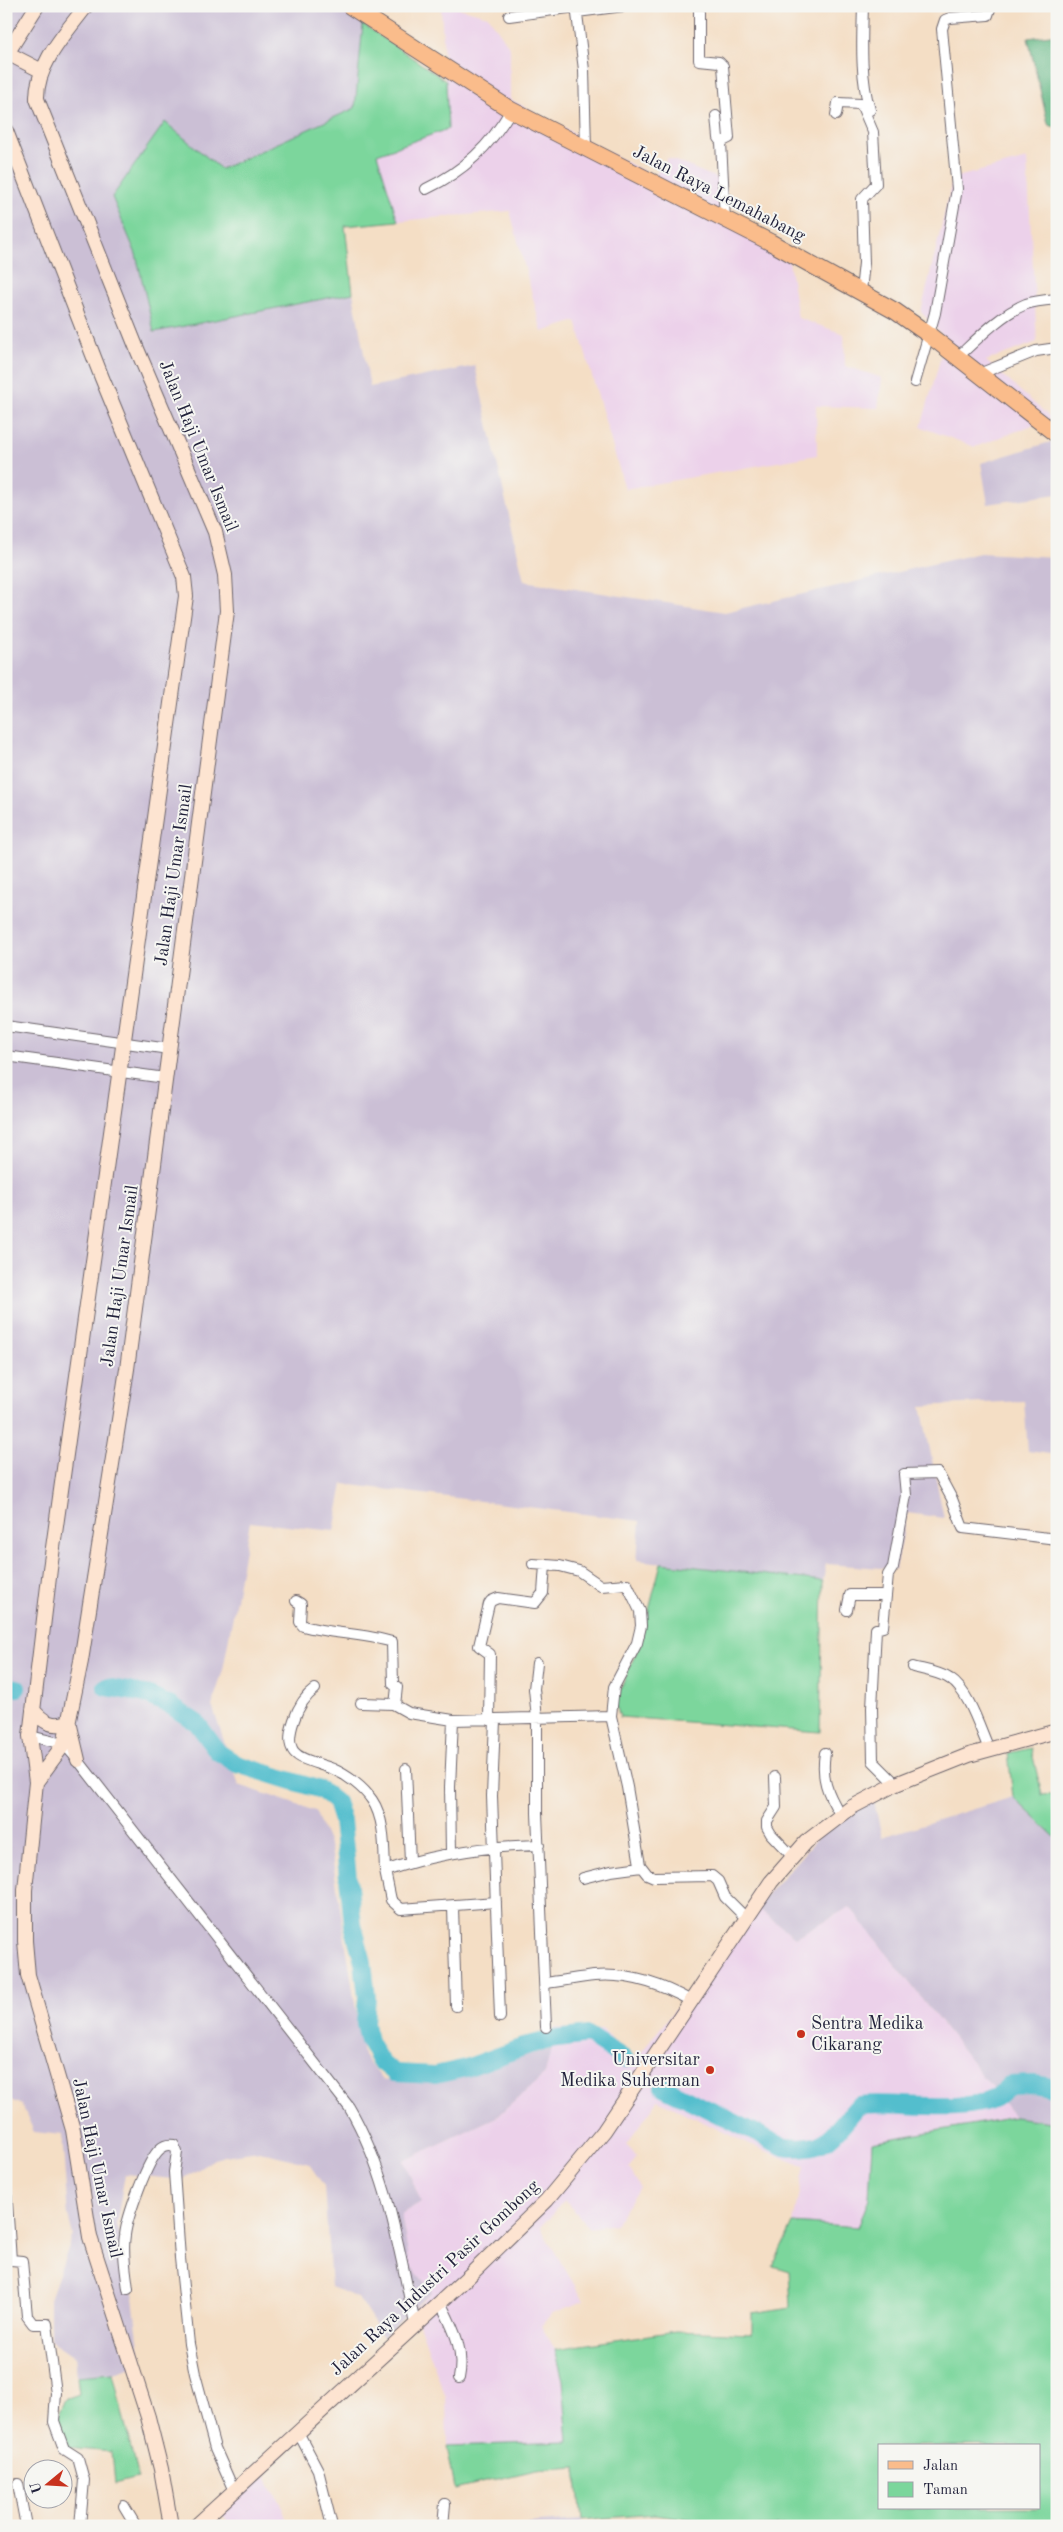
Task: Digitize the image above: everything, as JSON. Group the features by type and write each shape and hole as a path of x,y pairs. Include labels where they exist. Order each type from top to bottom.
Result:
{"main road":[{"path":"37,6 7,54 42,71"},
{"name":"Jalan Haji Umar Ismail","path":"36,1782 64,1744 81,1661 127,1369 224,646 227,611 224,575 215,532 130,331 37,99 37,85 42,71 86,6"},
{"name":"Jalan Raya Lemahabang","path":"350,6 511,110 861,291 928,334 1057,435"},
{"name":"Jalan Haji Umar Ismail","path":"6,131 102,378 184,577 186,596 40,1652 30,1736 36,1782 25,1890 25,1941 28,1974 73,2130 86,2216 100,2270 148,2417 161,2469 171,2526"},
{"path":"34,1708 46,1723 57,1725 69,1717 78,1760"},
{"name":"Jalan Raya Industri Pasir Gombong","path":"196,2526 440,2302 552,2194 596,2142 746,1918 792,1856 840,1814 896,1784 989,1749 1057,1731"}],"street":[{"path":"509,16 624,6"},
{"path":"699,6 699,60 718,62 723,66 729,138 721,142"},
{"path":"864,6 865,90 876,124 877,144 875,149"},
{"path":"915,382 937,304 958,189 942,28 944,20 950,18 988,15 991,6"},
{"path":"576,9 584,70 586,148"},
{"path":"836,115 838,103 863,105 871,124 875,149 876,184 862,199 864,263 861,291"},
{"path":"426,189 444,180 476,157 489,143 511,110"},
{"path":"716,116 718,138 721,142 725,220"},
{"path":"958,357 1016,308 1057,299"},
{"path":"979,374 1036,351 1057,348"},
{"path":"6,1026 169,1049"},
{"path":"6,1056 165,1078"},
{"path":"896,1784 875,1764 872,1753 876,1629 883,1627 888,1575 893,1567 906,1495 904,1474 938,1473 952,1499 963,1528 1057,1539"},
{"path":"533,1564 579,1570 601,1586 627,1584 641,1619 640,1634 614,1687 611,1716 641,1867 647,1874 654,1877 706,1875 715,1877 725,1897 746,1918"},
{"path":"500,2017 492,1782 490,1654 479,1646 490,1601 498,1598 535,1603 544,1593 545,1565"},
{"path":"847,1610 850,1595 886,1595"},
{"path":"296,1601 301,1604 302,1626 326,1629 334,1634 372,1637 392,1642 393,1684 397,1687 395,1705"},
{"path":"538,1663 534,1689 546,2027"},
{"path":"913,1667 950,1678 956,1684 964,1693 989,1749"},
{"path":"315,1689 304,1699 295,1716 289,1734 292,1750 301,1759 342,1774 370,1797 380,1815 391,1900 401,1908 496,1902"},
{"path":"361,1703 395,1705 409,1714 453,1720 611,1716"},
{"path":"451,1852 450,1787 453,1720"},
{"path":"30,1736 64,1744 78,1760 219,1943 350,2108 362,2129 376,2163 416,2324"},
{"path":"825,1753 823,1779 827,1791 840,1814"},
{"path":"406,1769 410,1862"},
{"path":"775,1778 776,1807 767,1821 767,1827 771,1834 792,1856"},
{"path":"386,1871 410,1862 451,1852 494,1846 539,1845"},
{"path":"583,1878 611,1871 641,1867"},
{"path":"453,1906 456,2006"},
{"path":"544,1983 597,1976 622,1978 671,1989 691,2001"},
{"path":"128,2289 124,2254 127,2226 150,2163 160,2148 166,2145 174,2145 177,2152 174,2176 188,2338 206,2418 220,2462 234,2491"},
{"path":"6,2188 11,2260 22,2261 27,2316 33,2324 47,2324 56,2393 54,2422 64,2449 78,2458 82,2474 83,2491 80,2526"},
{"path":"440,2302 457,2336 462,2356 460,2378"},
{"path":"298,2432 318,2470 332,2526"},
{"path":"18,2484 26,2526"},
{"path":"443,2526 445,2504"},
{"path":"124,2506 136,2526"}],"shaded area":[{"path":"6,6 335,6 363,24 355,108 220,169 112,197 136,254 154,332 353,293 370,387 475,366 524,581 725,612 980,553 1057,557 1057,1455 1028,1451 1024,1401 921,1406 944,1518 907,1513 896,1569 826,1564 823,1581 637,1560 640,1521 343,1484 334,1531 250,1522 223,1670 212,1706 239,1785 315,1811 331,1849 363,2055 383,2080 434,2077 551,2049 545,2074 498,2116 404,2161 421,2202 401,2214 410,2265 432,2291 383,2337 358,2298 331,2287 324,2186 309,2164 259,2151 217,2157 182,2180 125,2174 116,2225 129,2263 141,2364 113,2373 77,2376 75,2357 50,2340 50,2299 73,2235 68,2216 62,2135 34,2132 22,2105 6,2098"},
{"path":"441,6 451,6 488,16 510,48 510,99 654,177 668,158 717,178 720,209 787,249 798,318 844,334 845,366 882,378 878,408 816,406 817,455 625,489 576,321 542,332 510,211 398,221 377,154 448,129"},
{"path":"1027,159 1037,342 986,361 1051,418 975,447 921,427 946,339 921,312 953,178"},
{"path":"1057,440 1057,494 988,504 981,463"},
{"path":"873,1797 882,1837 1013,1797 1057,1839 1057,2123 1015,2117 850,1907 795,1937 756,1907 821,1834"},
{"path":"756,1907 795,1937 850,1907 1015,2117 873,2142 869,2198 858,2228 793,2223 804,2166 750,2145 658,2100 626,2145 637,2156 629,2168 640,2187 615,2224 590,2228 565,2201 540,2227 584,2301 552,2313 541,2326 555,2349 563,2380 568,2442 447,2446 446,2398 414,2310 432,2291 410,2265 401,2214 421,2202 404,2161 498,2116 545,2074 555,2028 602,2030 636,2059"},
{"path":"261,2467 283,2509 288,2526 230,2526 216,2503"},
{"path":"581,2520 582,2526 527,2526 527,2524"}],"green space":[{"path":"363,24 446,81 448,129 377,154 398,221 345,226 353,293 154,332 136,254 112,197 165,122 221,169 355,108"},
{"path":"1057,34 1057,129 1048,124 1028,38"},
{"path":"661,1563 823,1581 820,1732 620,1717 615,1702 641,1641"},
{"path":"1031,1748 1042,1795 1057,1794 1057,1839 1013,1797 1008,1753"},
{"path":"1015,2117 1057,2123 1057,2526 699,2526 698,2520 655,2514 581,2520 576,2467 536,2470 455,2489 447,2446 568,2442 563,2380 555,2349 676,2331 752,2334 752,2313 791,2307 789,2271 773,2266 793,2223 858,2228 869,2198 872,2142"},
{"path":"113,2373 138,2478 115,2484 112,2452 66,2448 56,2419 65,2399 79,2394 77,2376"}],"waterway":[{"path":"6,1687 17,1688"},
{"path":"106,1687 145,1694 171,1706 197,1723 218,1752 237,1764 321,1790 336,1802 342,1821 353,1925 363,1962 367,1997 365,2023 369,2041 380,2061 395,2073 435,2075 466,2068 529,2045 549,2040 588,2035 625,2059"},
{"path":"663,2087 784,2147 799,2148 821,2144 828,2139 859,2105 966,2105 982,2103 995,2098 1009,2085 1033,2084 1057,2088"}],"place":[{"name":"Sentra Medika Cikarang","path":"801,2034"},
{"name":"Universitar Medika Suherman","path":"710,2070"}]}
